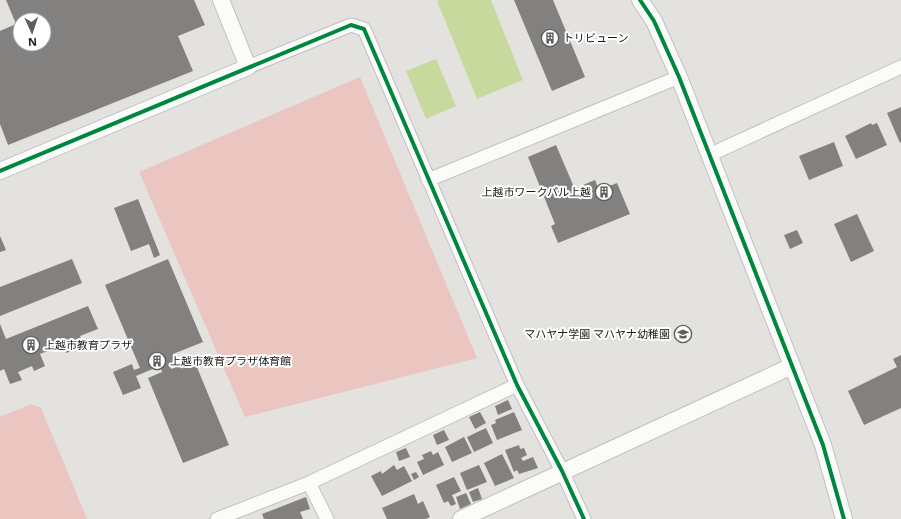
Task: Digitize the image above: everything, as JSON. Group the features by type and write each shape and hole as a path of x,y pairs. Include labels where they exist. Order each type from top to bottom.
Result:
{"street":[{"path":"222,0 248,67"},
{"path":"640,0 654,21 679,77 710,155 823,445 844,519"},
{"path":"0,171 351,25 364,29 517,386 562,471 584,519"},
{"path":"710,155 901,67"},
{"path":"428,180 679,77"},
{"path":"461,519 792,366"},
{"path":"217,519 309,483 517,386"},
{"path":"309,483 327,519"}],"shaded area":[{"path":"491,0 523,80 477,99 437,1"},
{"path":"436,59 456,106 426,119 406,71"},
{"path":"360,77 477,358 245,417 139,172"},
{"path":"31,404 41,408 87,519 0,519 0,417"}],"building":[{"path":"6,0 194,0 205,25 178,36 193,71 8,145 0,124 0,31 12,26 12,52 52,52 52,12 12,12 12,14"},
{"name":"トリビューン","path":"514,0 553,0 585,77 552,91"},
{"path":"901,107 901,142 900,143 887,113"},
{"path":"871,123 872,125 877,123 887,145 856,159 845,136"},
{"path":"834,142 843,166 809,180 799,156"},
{"name":"上越市ワークパル上越","path":"556,145 579,199 588,195 583,185 595,180 599,190 617,183 630,214 558,243 551,226 555,224 528,157"},
{"path":"138,199 160,255 154,258 149,244 131,251 114,208"},
{"path":"857,214 874,251 851,262 834,224"},
{"path":"797,230 803,243 790,249 784,235"},
{"path":"0,236 6,250 0,252"},
{"path":"72,259 82,283 0,316 0,287"},
{"name":"上越市教育プラザ体育館","path":"168,259 203,342 173,354 177,363 170,366 171,369 194,360 229,445 183,463 148,378 162,372 160,366 136,376 141,388 123,395 113,372 132,364 134,370 140,368 105,285"},
{"name":"上越市教育プラザ","path":"88,306 98,329 80,336 83,346 66,353 63,345 40,354 45,366 34,371 32,366 18,372 22,380 10,384 4,369 0,371 0,324 6,339"},
{"path":"901,355 901,408 864,425 848,391 897,367 893,359"},
{"path":"508,400 512,409 498,415 495,406"},
{"path":"480,412 486,423 475,429 469,417"},
{"path":"514,412 522,430 497,440 491,425 496,423 495,420"},
{"path":"486,428 493,443 474,452 467,437"},
{"path":"444,430 449,440 437,445 433,435"},
{"path":"464,437 472,453 452,462 445,447"},
{"path":"519,445 520,449 524,448 527,455 521,458 523,461 533,457 538,468 519,474 517,470 514,472 505,450"},
{"path":"406,448 410,457 399,461 396,452"},
{"path":"431,451 433,455 438,452 444,465 423,475 417,462 424,459 422,455"},
{"path":"502,454 514,478 495,486 484,463"},
{"path":"394,465 397,470 404,466 412,481 382,496 371,476 381,471 382,474"},
{"path":"479,465 487,482 467,490 460,473"},
{"path":"416,472 419,477 414,480 411,474"},
{"path":"454,477 461,491 452,495 456,504 451,506 448,501 444,503 436,485"},
{"path":"478,488 482,499 473,502 469,492"},
{"path":"466,493 471,504 460,509 456,497"},
{"path":"414,494 418,504 423,501 430,517 426,519 387,519 382,508"},
{"path":"306,497 310,509 300,512 303,519 264,519 262,514"}],"cycle path":[{"path":"640,0 654,21 679,77 823,445 844,519"},
{"path":"0,171 351,25 364,29 517,385 562,471 584,519"}],"place":[{"name":"トリビューン","path":"550,38"},
{"name":"上越市ワークパル上越","path":"604,192"},
{"name":"マハヤナ学園 マハヤナ幼稚園","path":"683,334"},
{"name":"上越市教育プラザ","path":"31,345"},
{"name":"上越市教育プラザ体育館","path":"157,361"}]}
